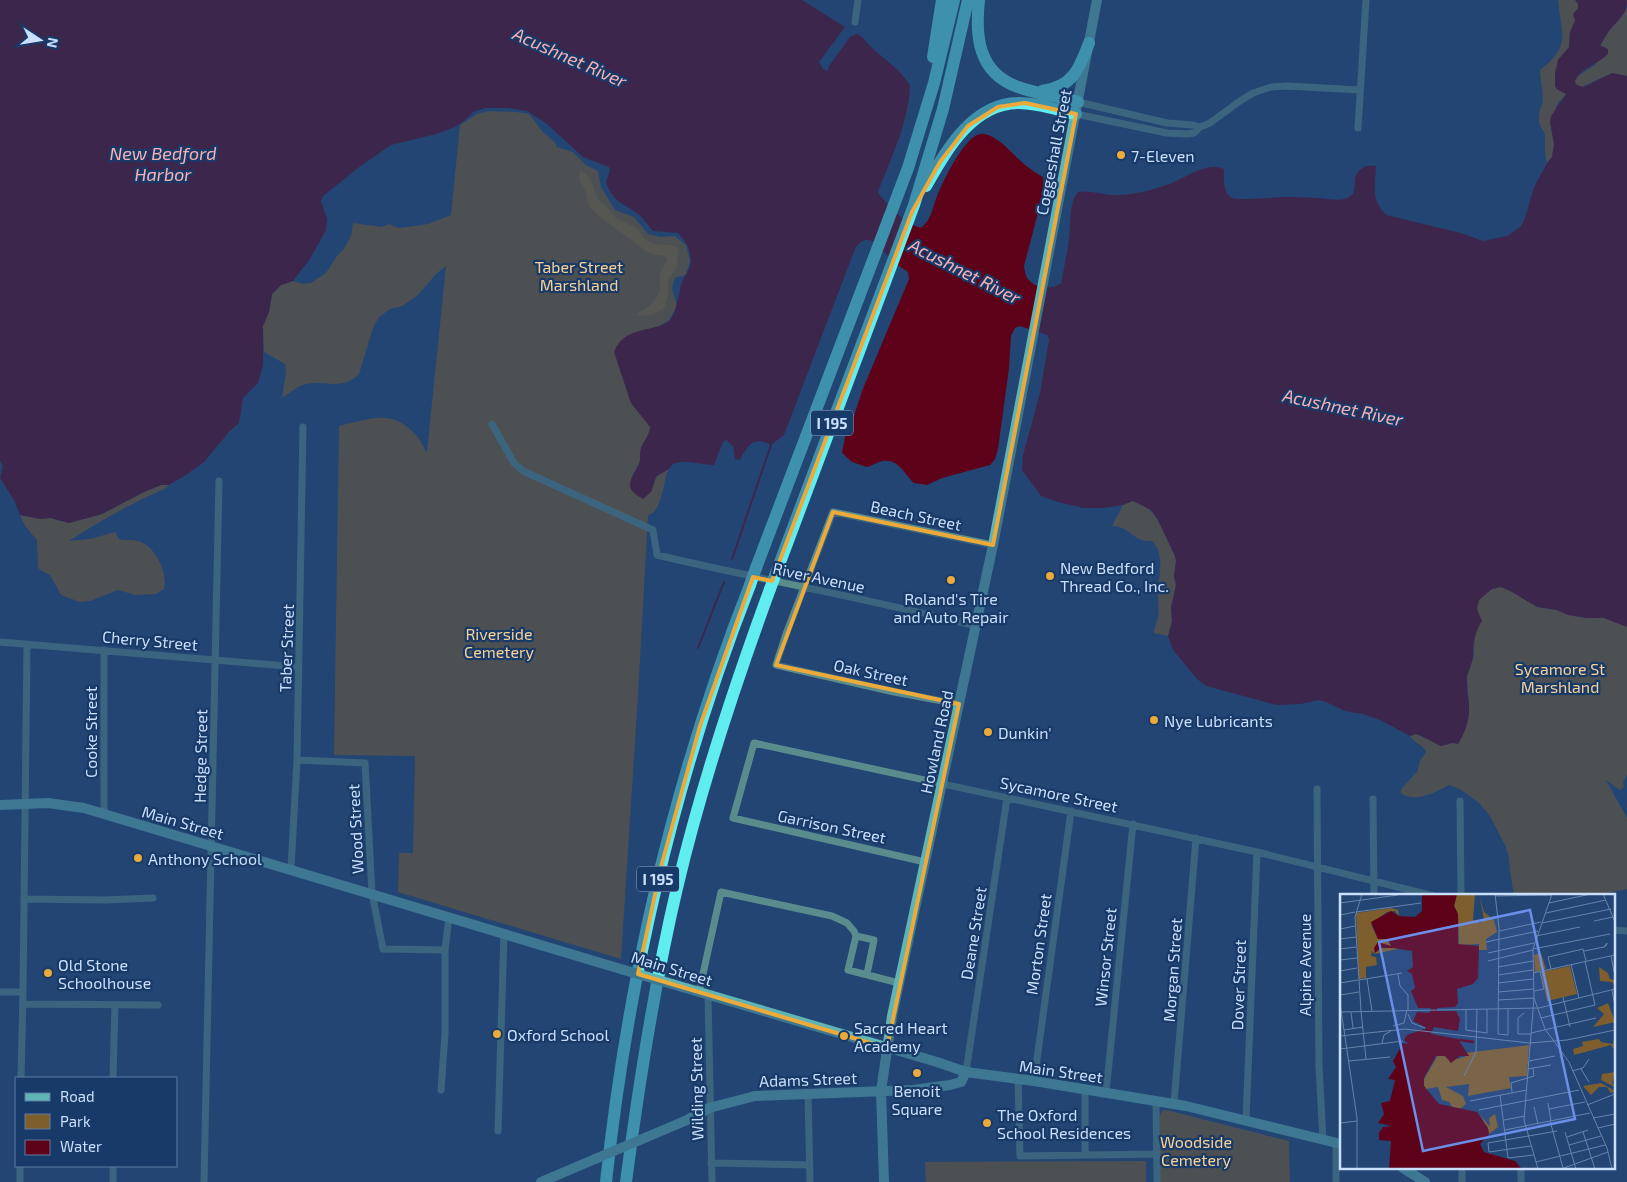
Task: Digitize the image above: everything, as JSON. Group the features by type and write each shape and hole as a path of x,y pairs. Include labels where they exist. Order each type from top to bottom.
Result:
{"highway":[{"path":"916,144 942,0"},
{"name":"I 195","path":"606,1182 615,1106 640,960 661,867 700,726 726,646 899,194 934,83 954,0"},
{"name":"I 195","path":"626,1182 636,1099 651,1011 693,824 722,724 770,589 912,212 943,109 968,0"},
{"path":"979,0 978,38 986,61 996,74 1006,82 1077,108"},
{"path":"1027,90 1046,90 1058,87 1069,81 1080,66 1089,44"},
{"path":"912,212 948,149 964,130 980,116 998,107 1016,103 1077,108"}],"main road":[{"name":"Coggeshall Street","path":"1038,310 1097,0"},
{"name":"Howland Road","path":"884,1182 881,1091 887,1048 899,983 993,545 1038,310"},
{"name":"Main Street","path":"0,805 25,803 62,804 104,814 966,1072 1174,1103 1338,1144"},
{"name":"Adams Street","path":"541,1182 687,1120 709,1108 755,1096 913,1090 961,1082 966,1072"},
{"path":"1406,1170 1422,1181"}],"street":[{"path":"855,22 858,0"},
{"path":"1358,128 1366,0"},
{"path":"1077,108 1174,134 1194,133 1240,101 1271,87 1287,86 1360,90"},
{"path":"1077,108 1167,124 1200,127"},
{"name":"River Avenue","path":"492,424 514,463 523,471 653,530 657,555 805,588 907,608 976,626"},
{"name":"Taber Street","path":"291,869 297,760 304,427"},
{"name":"Hedge Street","path":"204,1182 219,481"},
{"name":"Beach Street","path":"805,588 834,512 993,545"},
{"name":"Oak Street","path":"805,588 786,634 776,665 894,692 959,704"},
{"name":"Cherry Street","path":"0,642 298,666"},
{"path":"21,1077 24,992 27,644"},
{"name":"Cooke Street","path":"104,650 104,814"},
{"name":"Sycamore Street","path":"733,818 754,743 1196,838 1426,894"},
{"name":"Wood Street","path":"297,760 366,763 372,893 384,949 445,950"},
{"name":"Alpine Avenue","path":"1317,789 1319,1066 1322,1140"},
{"name":"Deane Street","path":"966,1072 1007,798"},
{"path":"1373,799 1374,894"},
{"path":"1460,800 1461,894"},
{"name":"Morton Street","path":"1034,1081 1071,811"},
{"name":"Garrison Street","path":"733,818 925,862"},
{"name":"Winsor Street","path":"1106,1093 1132,824"},
{"name":"Morgan Street","path":"1174,1103 1196,838"},
{"name":"Dover Street","path":"1246,1120 1257,852"},
{"name":"Wilding Street","path":"712,1182 704,994 721,892 832,916 847,923 856,936"},
{"path":"24,899 104,900 153,898"},
{"path":"441,1090 445,1034 445,950 449,917"},
{"path":"1614,930 1627,931"},
{"path":"498,1130 504,933"},
{"path":"867,974 874,940 856,936 848,970 899,983"},
{"path":"0,992 24,992"},
{"path":"23,1004 158,1005"},
{"path":"113,1077 115,1004"},
{"path":"1018,1080 1020,1156 1156,1154"},
{"path":"1085,1089 1085,1155"},
{"path":"808,1093 810,1182"},
{"path":"1156,1100 1156,1182"},
{"path":"1336,1182 1338,1144"},
{"path":"711,1163 810,1165"},
{"path":"20,1167 20,1182"},
{"path":"112,1167 113,1182"}],"highlighted area":[{"path":"1025,103 1076,114 993,545 833,512 776,665 959,704 887,1048 638,974 661,867 700,726 753,577 772,581 912,212 940,162 968,126 998,107"}],"green space":[{"path":"1558,0 1575,0 1578,8 1570,32 1569,47 1558,60 1555,86 1557,90 1596,64 1599,48 1627,8 1627,76 1612,73 1566,94 1558,103 1550,122 1554,144 1552,157 1547,163 1545,133 1540,125 1539,118 1543,102 1540,70 1557,54 1561,46 1562,30"},
{"path":"489,111 528,114 557,147 573,152 586,165 598,171 601,187 615,210 634,217 648,234 660,237 675,236 686,245 690,261 686,274 676,277 672,285 677,306 669,320 615,354 631,403 651,427 649,435 641,447 640,462 632,476 651,492 656,477 668,469 659,503 656,509 648,515 621,959 398,892 399,853 413,853 415,756 334,755 339,426 371,419 390,419 408,427 417,436 427,452 446,266 436,274 418,295 402,306 390,309 379,317 373,328 359,374 353,379 340,384 306,384 282,398 286,372 285,364 264,352 263,326 269,312 272,294 281,285 293,281 303,284 311,283 326,273 344,249 351,236 353,223 382,227 389,224 398,228 428,224 451,215 460,125 477,114"},
{"path":"161,485 169,485 92,526 69,541 90,539 115,532 119,539 136,540 144,544 150,548 159,560 164,575 164,589 156,594 135,595 118,590 90,601 80,602 61,595 50,575 38,567 37,540 25,526 20,515 41,519 50,518 69,523 102,514"},
{"path":"1130,501 1139,502 1153,513 1175,556 1174,576 1176,585 1171,608 1172,622 1168,636 1154,633 1158,620 1160,566 1159,553 1156,546 1152,541 1145,541 1124,529 1112,526 1123,505"},
{"name":"Sycamore St Marshland","path":"1501,587 1512,591 1537,607 1586,618 1604,618 1627,627 1627,775 1623,782 1624,787 1620,790 1606,780 1627,818 1627,889 1602,894 1514,894 1506,847 1490,816 1479,803 1460,789 1449,785 1431,794 1419,797 1406,796 1400,793 1402,788 1417,772 1420,761 1426,752 1410,736 1420,735 1441,746 1452,743 1469,706 1467,677 1474,655 1473,645 1477,629 1474,600 1492,589"},
{"name":"Woodside Cemetery","path":"1166,1110 1289,1141 1290,1182 1160,1182 1160,1116 1162,1111"},
{"path":"1146,1161 1146,1182 926,1182 925,1162"}],"shaded area":[{"path":"580,171 590,179 598,200 616,218 638,229 645,239 654,244 670,245 678,248 677,266 668,280 668,296 662,310 647,316 636,315 655,300 659,292 661,271 668,261 665,256 646,251 599,216 589,206 586,192 579,179"}],"water":[{"path":"0,0 802,0 845,27 819,62 823,69 828,71 829,66 850,37 857,34 864,38 910,85 903,126 878,192 891,208 905,220 917,227 922,227 929,219 950,169 970,140 977,135 984,134 990,136 1006,146 1026,166 1043,177 1044,190 1024,266 1028,279 1033,284 1046,287 1061,283 1069,239 1071,208 1078,192 1126,195 1163,186 1196,171 1210,167 1224,169 1225,189 1232,198 1297,197 1336,200 1347,198 1352,194 1356,175 1360,170 1369,166 1376,166 1376,198 1386,215 1461,233 1483,241 1507,236 1520,227 1524,221 1534,187 1552,157 1554,144 1550,122 1551,116 1566,94 1555,86 1555,73 1558,60 1569,47 1570,32 1575,21 1573,14 1578,8 1575,0 1627,0 1624,14 1611,28 1600,45 1608,49 1608,54 1584,70 1575,82 1577,85 1584,87 1612,73 1627,76 1627,627 1604,618 1586,618 1537,607 1501,587 1492,589 1479,600 1477,609 1482,621 1476,633 1472,660 1467,676 1469,715 1465,730 1458,744 1452,743 1441,746 1416,734 1410,736 1380,720 1363,714 1345,711 1318,700 1301,704 1277,705 1206,686 1197,679 1173,650 1168,636 1172,622 1171,608 1176,585 1174,576 1176,561 1157,518 1151,510 1133,501 1123,505 1104,508 1083,508 1058,502 1041,496 1022,470 1023,455 1040,393 1049,340 1047,335 1020,326 1015,328 1011,336 1009,368 998,449 995,459 990,465 942,478 927,485 914,483 893,462 882,461 867,467 852,462 842,453 845,437 862,391 909,279 908,272 893,262 879,246 869,240 860,243 855,249 784,435 771,445 760,441 751,444 745,450 740,460 735,459 733,446 726,440 723,442 714,465 687,462 673,464 668,470 656,477 651,492 643,499 632,491 630,483 639,464 640,450 650,427 631,403 614,352 625,337 632,333 663,325 672,317 682,282 689,270 691,260 689,249 678,233 653,231 637,213 614,197 606,182 610,170 609,167 583,157 547,124 527,111 508,108 485,108 473,112 455,127 436,134 391,145 323,196 321,201 327,219 326,230 310,259 293,281 281,285 272,294 269,312 263,326 263,365 258,383 243,398 239,423 204,462 169,485 161,485 144,492 102,514 69,523 50,518 41,519 20,515 14,500 0,478 3,466 0,461"}],"waterway":[{"path":"732,559 771,445"},
{"path":"698,648 724,582"}],"place":[{"name":"7-Eleven","path":"1121,155"},
{"name":"New Bedford Thread Co., Inc.","path":"1050,576"},
{"name":"Roland's Tire and Auto Repair","path":"951,580"},
{"name":"Nye Lubricants","path":"1154,720"},
{"name":"Dunkin'","path":"988,732"},
{"name":"Anthony School","path":"138,858"},
{"name":"Old Stone Schoolhouse","path":"48,973"},
{"name":"Oxford School","path":"497,1034"},
{"name":"Sacred Heart Academy","path":"844,1036"},
{"name":"Benoit Square","path":"917,1073"},
{"name":"The Oxford School Residences","path":"987,1123"}],"water label":[{"name":"Acushnet River","path":"570,57"},
{"name":"New Bedford Harbor","path":"163,163"},
{"name":"Acushnet River","path":"965,271"},
{"name":"Acushnet River","path":"1343,407"}],"park label":[{"name":"Taber Street Marshland","path":"579,275"},
{"name":"Riverside Cemetery","path":"499,642"}]}
